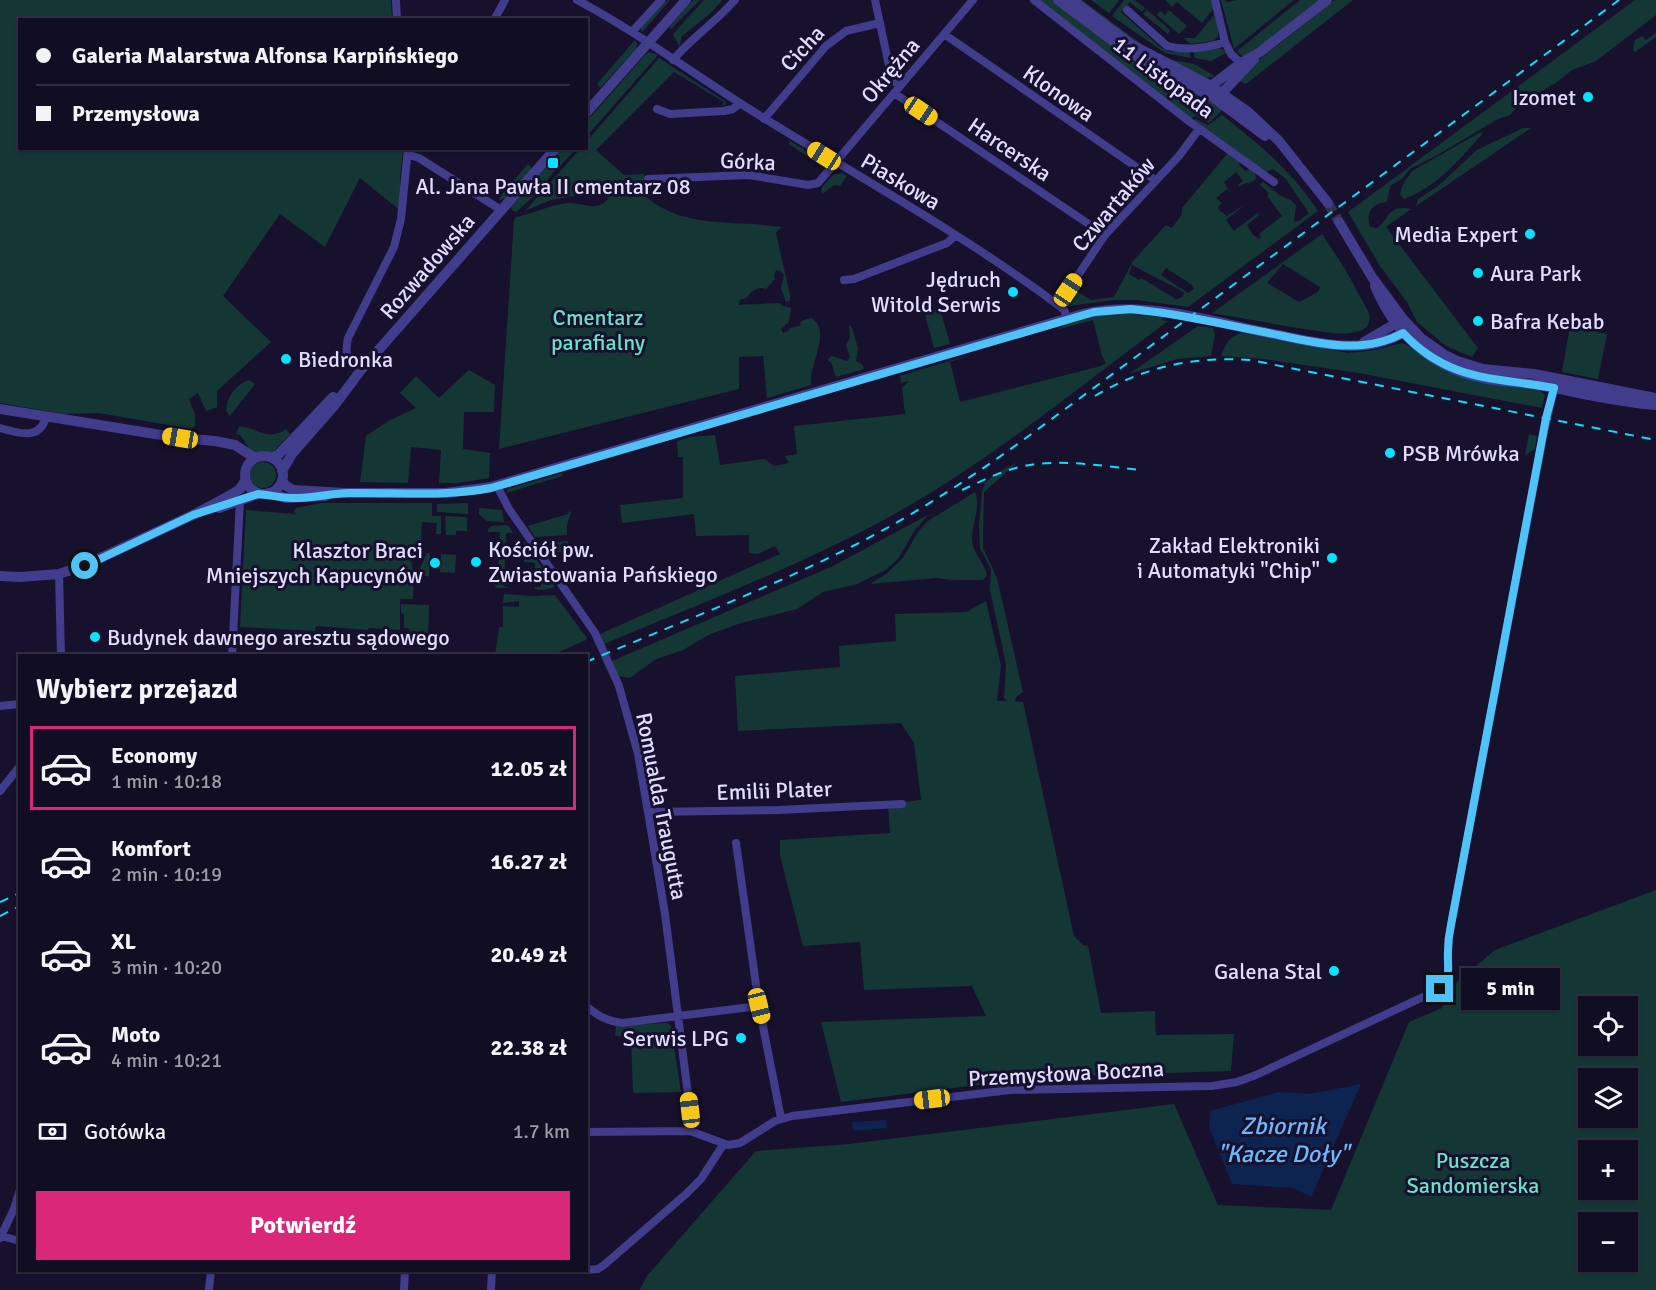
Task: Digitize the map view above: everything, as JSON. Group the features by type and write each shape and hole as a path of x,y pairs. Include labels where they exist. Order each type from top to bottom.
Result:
{"street":[{"path":"396,0 398,18"},
{"path":"495,18 505,0"},
{"name":"Piaskowa","path":"577,0 632,32 764,119 995,260 1058,305 1064,310 1068,319"},
{"path":"632,32 661,0"},
{"path":"588,112 686,0"},
{"path":"673,60 735,0"},
{"path":"875,0 891,75 897,90"},
{"name":"Okrężna","path":"835,162 973,0"},
{"name":"11 Listopada","path":"1034,0 1199,129 1274,182"},
{"path":"1058,0 1136,57 1214,93"},
{"path":"1072,0 1132,45 1214,93"},
{"path":"1215,0 1231,54 1244,65"},
{"path":"1214,93 1244,65 1327,0"},
{"name":"11 Listopada","path":"1127,10 1167,46 1189,48 1226,42"},
{"name":"Cicha","path":"764,119 826,46 846,30 880,22"},
{"name":"Klonowa","path":"944,34 1155,180"},
{"name":"Harcerska","path":"897,90 1105,235"},
{"name":"11 Listopada","path":"1214,93 1247,111 1269,130 1328,203"},
{"path":"657,109 670,114 724,111 733,109 740,103"},
{"name":"Czwartaków","path":"1058,305 1105,235 1179,156 1199,129"},
{"name":"Rozwadowska","path":"282,476 292,454 334,406 359,372 554,150"},
{"path":"359,372 345,351 348,338 394,247 401,219 409,152 501,210"},
{"name":"Górka","path":"648,179 750,176 812,185 822,180 835,162"},
{"path":"1340,222 1399,321 1427,354 1459,371 1482,378 1555,383 1656,398"},
{"path":"844,280 854,279 947,243 956,236"},
{"path":"251,462 267,456 272,458 280,466 285,485 293,490 345,493 446,493 497,486 1094,312 1131,309 1172,314 1331,345 1382,343 1407,331"},
{"path":"1355,345 1378,335 1399,321"},
{"name":"Rozwadowska","path":"272,458 279,454 359,372"},
{"path":"1555,383 1609,400 1656,405"},
{"name":"Przemysłowa Boczna","path":"723,1144 740,1143 781,1118 1010,1090 1225,1085 1256,1075 1435,993 1443,986 1448,977 1448,945 1451,925 1546,418 1555,383"},
{"path":"0,409 180,438 215,441 242,448 251,462"},
{"path":"0,428 25,434 34,433 45,423 46,417"},
{"path":"0,576 58,574 85,566 229,496 240,489 251,462"},
{"path":"193,515 264,493 279,486 282,476"},
{"path":"245,481 252,491 286,498 296,499 345,493"},
{"name":"Romualda Traugutta","path":"497,486 511,512 597,636 626,707 638,754 665,914 690,1131"},
{"path":"232,654 240,500"},
{"path":"58,574 61,654"},
{"path":"0,706 18,704"},
{"path":"0,792 18,769"},
{"name":"Emilii Plater","path":"648,812 779,810 902,804"},
{"path":"736,843 759,1006 781,1118"},
{"path":"588,1008 597,1016 610,1022 622,1023 759,1006"},
{"path":"588,1132 690,1131 723,1144 700,1179 686,1194 604,1265 598,1269 588,1270"},
{"path":"18,1196 0,1237 18,1241"},
{"path":"209,1290 211,1272"},
{"path":"404,1290 405,1272"},
{"path":"491,1290 492,1272"}],"green space":[{"path":"0,0 391,0 392,18 18,18 18,150 403,150 400,178 402,212 360,178 325,247 280,214 223,296 271,342 217,391 217,407 206,411 198,393 189,399 195,414 195,426 191,429 99,413 65,414 0,403"},
{"path":"670,0 641,32 641,27 662,2"},
{"path":"693,0 700,0 671,29 669,27"},
{"path":"704,0 722,0 712,12 681,37 680,48 673,34"},
{"path":"1038,0 1053,0 1224,108 1209,123 1195,116 1190,119"},
{"path":"1076,0 1082,0 1158,56 1142,48"},
{"path":"1091,0 1119,0 1109,13"},
{"path":"1124,0 1135,0 1145,8 1142,12 1130,2 1121,12 1160,47 1171,52 1189,51 1191,58 1165,53 1112,16"},
{"path":"1165,0 1212,0 1214,8 1202,23 1177,2 1172,7"},
{"path":"1221,0 1227,2 1294,0 1234,49"},
{"path":"1300,0 1320,0 1243,57 1237,51"},
{"path":"1335,0 1353,0 1246,84 1239,81 1260,59"},
{"path":"1635,0 1656,0 1656,15 1596,61 1572,70 1557,82 1520,104 1510,115 1498,119 1410,169 1403,178 1390,186 1387,202 1371,209 1370,227 1377,228 1393,210 1411,209 1386,227 1478,348 1472,357 1446,346 1417,322 1407,302 1380,266 1348,212"},
{"path":"1147,10 1170,30 1168,34 1143,14"},
{"path":"1169,10 1187,26 1179,34 1157,15 1160,11 1165,15"},
{"path":"1215,14 1218,31 1216,39 1191,44 1183,38 1195,38"},
{"path":"1656,33 1656,37 1635,52 1633,50 1635,40 1642,36 1646,40"},
{"path":"635,40 636,49 600,88 597,84"},
{"path":"1219,48 1228,52 1211,61 1195,58 1193,51"},
{"path":"650,52 658,55 588,135 588,120"},
{"name":"Cmentarz parafialny","path":"659,58 725,101 726,104 722,106 724,102 674,72 596,150 624,175 644,174 646,190 640,191 655,204 671,212 706,221 781,227 776,233 790,301 786,302 781,288 784,275 776,270 775,279 766,289 756,289 748,297 740,300 738,305 779,303 791,308 789,322 781,329 783,333 790,328 800,326 801,321 811,318 817,324 820,340 811,385 767,398 763,356 739,357 739,389 499,449 514,220 516,217 561,204 594,206 608,199 604,191 585,189 578,195 551,200 525,211 579,150 588,150 588,140"},
{"path":"1163,58 1194,64 1215,76 1208,78 1200,76"},
{"path":"1222,115 1286,171 1318,211 1188,307 1137,300 1115,300 1068,306 1067,301 1075,290 1091,300 1114,297 1133,261 1166,225 1172,228 1182,214 1182,208 1227,154 1223,149 1240,162 1239,165 1245,171 1250,169 1255,173 1256,179 1239,187 1238,185 1243,181 1236,172 1224,182 1232,195 1227,189 1216,198 1222,203 1218,207 1219,210 1227,216 1246,204 1226,220 1234,231 1258,213 1259,215 1247,225 1253,235 1259,239 1261,237 1259,234 1282,216 1268,197 1268,192 1260,185 1263,182 1281,196 1291,200 1296,206 1294,222 1309,213 1285,178 1273,169 1266,172 1192,121 1196,119 1208,125","holes":["1132,265 1180,290 1184,293 1183,297 1176,299 1141,278 1139,280 1129,274","1166,268 1192,285 1194,289 1188,293 1161,275"]},
{"path":"1523,128 1531,128 1416,206 1418,199 1438,186 1477,150"},
{"path":"1481,132 1483,133 1448,171 1416,194 1404,199 1400,194 1402,186 1412,171"},
{"path":"790,141 820,159 821,166 789,144"},
{"path":"561,150 575,150 560,166 556,161 560,157 557,154"},
{"path":"554,163 558,167 534,196 516,212 512,210 511,207 546,167 549,169"},
{"path":"528,164 532,168 505,198 499,201 502,194"},
{"path":"841,173 847,176 840,186 834,185 822,194 822,187 833,175"},
{"path":"1322,234 1345,269 1370,319 1367,327 1362,330 1338,334 1212,313","holes":["1283,264 1320,287 1318,292 1299,302 1267,283"]},
{"path":"940,309 950,344 934,348 924,311"},
{"path":"1121,314 1163,317 1162,320 1168,321 993,452 957,476 882,521 814,555 604,644 600,634 780,554 775,546 758,554 749,553 749,535 696,536 694,514 622,523 620,505 683,498 683,457 678,457 677,441 715,435 720,465 764,459 774,466 789,463 785,456 797,454 794,426 905,414 902,388 909,381 901,383 900,376 896,377 976,353 950,362 960,402 1101,366 1106,363 1102,356 1093,320 1053,331 1063,325 1096,316"},
{"path":"849,325 858,348 856,361 862,364 864,369 836,377 831,362 828,361 832,356 847,361 850,357 846,345 850,338"},
{"path":"1198,326 1213,328 1215,334 1211,356 1177,359 1129,374"},
{"path":"1570,326 1607,334 1598,379 1562,372"},
{"path":"1242,333 1348,353 1369,351 1402,343 1539,389 1545,395 1542,408 1359,373 1264,359 1221,356 1228,342 1234,336"},
{"path":"469,370 495,385 494,412 464,412 463,449 490,453 489,478 458,483 439,483 441,450 411,447 408,483 360,482 366,436 390,420 416,408 400,393 416,376 439,398"},
{"path":"249,380 255,384 230,416 226,411 230,396 236,388"},
{"path":"239,427 266,434 279,433 286,429 290,434 273,452 255,453 240,435 236,434"},
{"path":"1529,434 1537,436 1535,449 1525,455"},
{"path":"263,462 272,466 276,475 272,484 263,488 254,484 250,475 254,466"},
{"path":"1018,462 984,492 983,548 997,578 1023,692 1016,697 1015,701 1023,702 1074,936 1083,945 1088,946 1101,1013 1155,1011 1156,1035 1234,1034 1231,1071 1043,1077 841,1102 821,1022 986,1016 972,986 864,990 860,942 803,946 780,855 780,840 890,833 888,804 921,800 914,743 901,723 738,731 735,676 840,667 839,646 896,641 895,614 966,612 986,601 1001,666 997,701 1007,701 1004,698 1006,664 990,590 991,569 980,548 979,525 985,483 995,474"},
{"path":"563,473 562,476 506,493 508,489"},
{"path":"975,492 977,509 972,539 974,549 987,575 983,580 936,578 870,584 886,574 903,558 918,532 928,521"},
{"path":"321,503 432,503 432,516 441,516 441,534 436,534 437,523 422,522 421,542 416,542 416,550 404,549 404,552 409,553 414,574 413,599 400,599 400,630 316,626 315,631 240,627 246,510 296,514 294,511 296,508"},
{"path":"468,503 468,514 437,512 437,504"},
{"path":"479,508 502,510 504,522 487,521 479,514"},
{"path":"518,511 528,526 568,514 569,511 571,512 567,535 535,537"},
{"path":"928,515 915,530 898,559 884,571 857,584 823,592 797,609 741,623 708,635 683,650 656,659 630,678 619,676 612,661 831,567"},
{"path":"445,517 465,517 467,531 456,531 456,535 446,535"},
{"path":"492,526 509,526 513,533 506,533 504,586 509,588 497,588 495,570 498,570 500,532 488,532 488,529"},
{"path":"524,541 555,587 544,590 534,589 541,587 541,572 535,571 535,563 524,562"},
{"path":"568,541 569,551 544,553 541,548 548,542"},
{"path":"427,553 430,553 429,577 418,572"},
{"path":"441,554 456,555 455,573 440,572"},
{"path":"504,594 555,595 587,638 554,654 495,654 499,627 503,627 503,606 519,607 519,601 503,603"},
{"path":"401,604 429,605 428,640 408,638 410,631 404,628"},
{"name":"Puszcza Sandomierska","path":"1656,890 1656,1290 640,1290 647,1276 756,1151 849,1144 1174,1104 1218,1205 1331,1210 1409,1022 1442,1008 1456,983 1495,950"},
{"path":"668,1023 671,1026 681,1092 633,1093 631,1037 615,1036 616,1026"}],"water":[{"name":"Zbiornik \"Kacze Doły\"","path":"1361,1084 1311,1197 1294,1188 1232,1184 1209,1127 1210,1111 1279,1092 1309,1094"},
{"path":"886,1120 887,1128 853,1131 852,1122"}],"tunnel":[{"path":"1328,203 1339,222"}],"railway":[{"path":"588,661 821,562 876,534 944,494 1030,435 1619,0"},
{"path":"1095,396 1132,378 1170,366 1209,360 1250,360 1656,440"},
{"path":"962,490 1009,470 1041,464 1075,463 1142,470"},
{"path":"0,902 18,894"},
{"path":"0,916 18,907"}],"place":[{"name":"Izomet","path":"1588,97"},
{"name":"Al. Jana Pawła II cmentarz 08","path":"553,163"},
{"name":"Media Expert","path":"1530,234"},
{"name":"Aura Park","path":"1478,273"},
{"name":"Jędruch Witold Serwis","path":"1013,292"},
{"name":"Bafra Kebab","path":"1478,321"},
{"name":"Biedronka","path":"286,359"},
{"name":"PSB Mrówka","path":"1390,453"},
{"name":"Zakład Elektroniki i Automatyki \"Chip\"","path":"1332,558"},
{"name":"Kościół pw. Zwiastowania Pańskiego","path":"476,562"},
{"name":"Klasztor Braci Mniejszych Kapucynów","path":"435,563"},
{"name":"Budynek dawnego aresztu sądowego","path":"95,637"},
{"name":"Galena Stal","path":"1334,971"},
{"name":"Serwis LPG","path":"741,1038"}],"route":[{"path":"85,566 193,515 217,509 244,497 269,493 296,499 345,493 446,493 491,488 1105,310 1131,309 1183,316 1331,345 1382,343 1403,333 1427,354 1459,371 1482,378 1554,388 1546,418 1451,925 1448,945 1449,972 1446,982 1440,989"}]}
